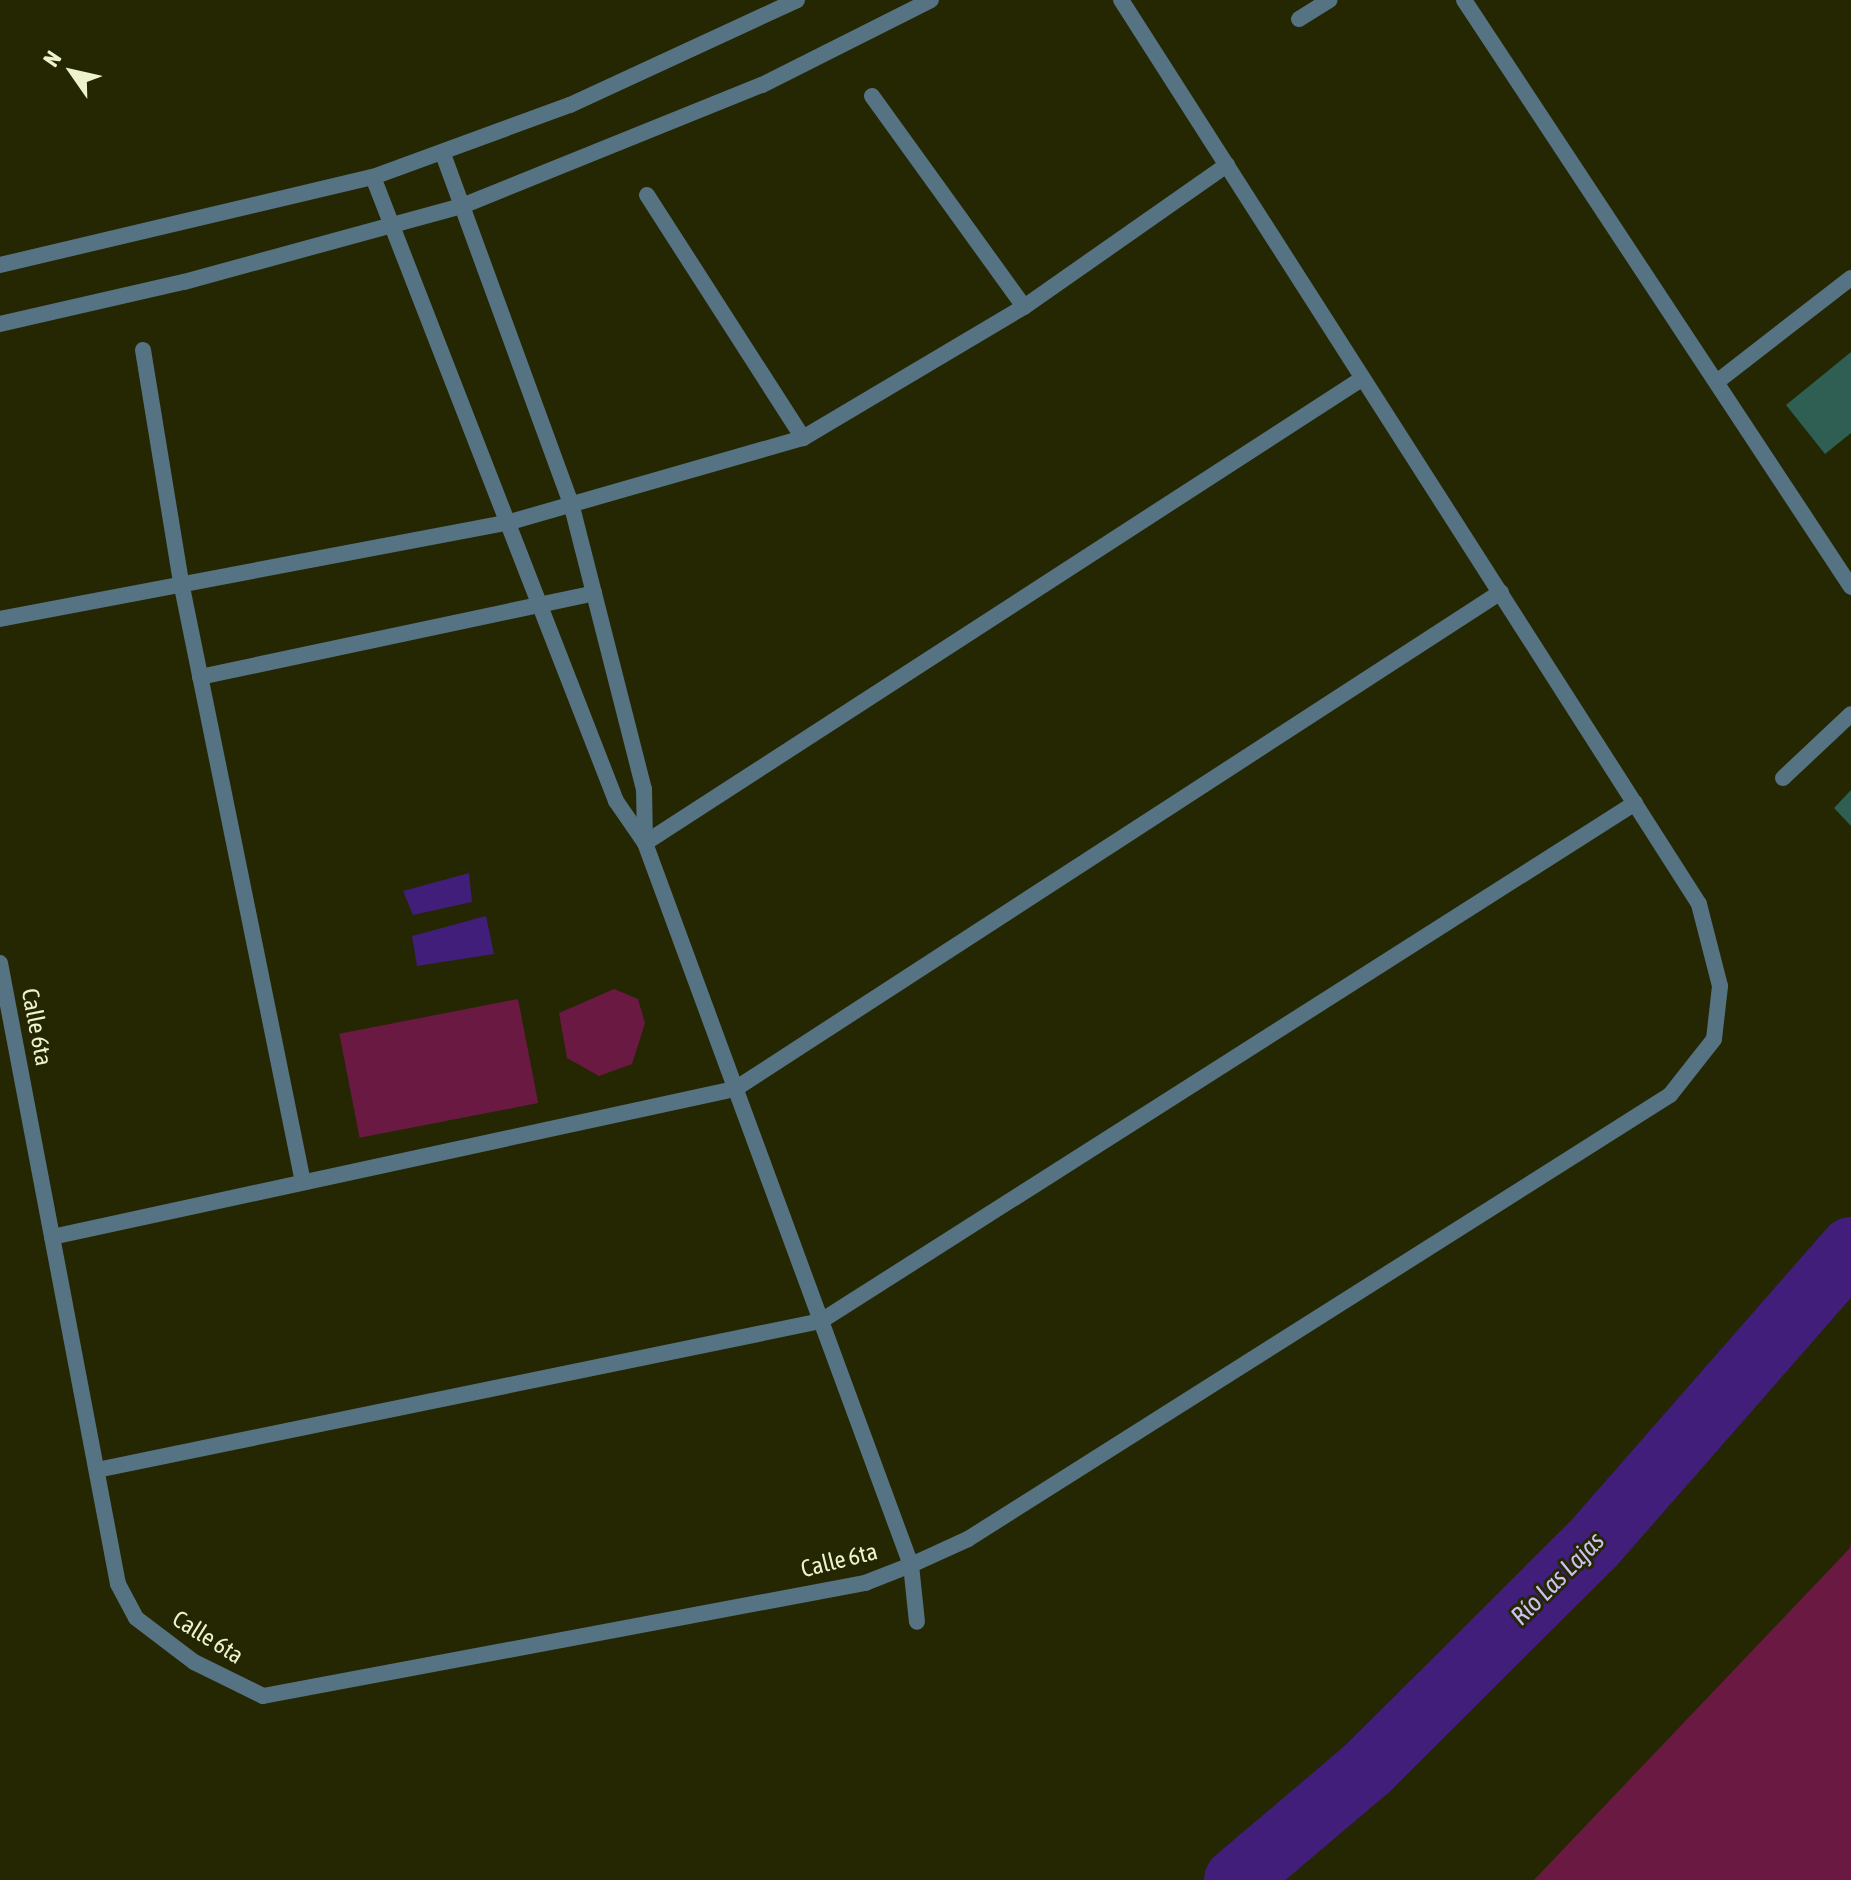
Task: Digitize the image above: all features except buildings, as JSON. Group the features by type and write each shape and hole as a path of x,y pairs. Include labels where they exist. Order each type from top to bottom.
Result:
{"street":[{"path":"0,265 373,177 443,154 570,105 797,0"},
{"path":"0,324 393,228 462,206 762,85 931,0"},
{"name":"Calle 6ta","path":"0,963 118,1584 136,1618 194,1662 263,1696 865,1583 911,1565 982,1531 1670,1095 1714,1039 1720,986 1699,904 1121,0"},
{"path":"1299,19 1330,0"},
{"path":"1464,0 1851,587"},
{"path":"872,96 1024,307"},
{"path":"443,154 572,507 644,789 645,843"},
{"path":"0,619 182,587 510,522 572,507 803,438 1024,307 1227,165"},
{"path":"373,177 542,604 616,801 645,843 911,1565 917,1622"},
{"path":"647,195 803,438"},
{"path":"1718,381 1851,278"},
{"path":"143,350 182,587 303,1182"},
{"path":"645,843 1363,378"},
{"path":"52,1237 735,1089 1501,592"},
{"path":"200,677 594,593"},
{"path":"1783,778 1851,714"},
{"path":"97,1470 821,1321 1635,803"}],"shaded area":[{"path":"469,873 472,902 413,915 403,891"},
{"path":"486,916 494,954 417,966 412,936"},
{"path":"614,989 638,999 645,1023 632,1064 599,1076 567,1058 559,1013"},
{"path":"518,999 538,1103 360,1138 339,1034"},
{"path":"1851,1543 1851,1880 1534,1880 1850,1548"}],"waterway":[{"name":"Río Las Lajas","path":"1236,1880 1367,1769 1593,1544 1851,1249"}]}
